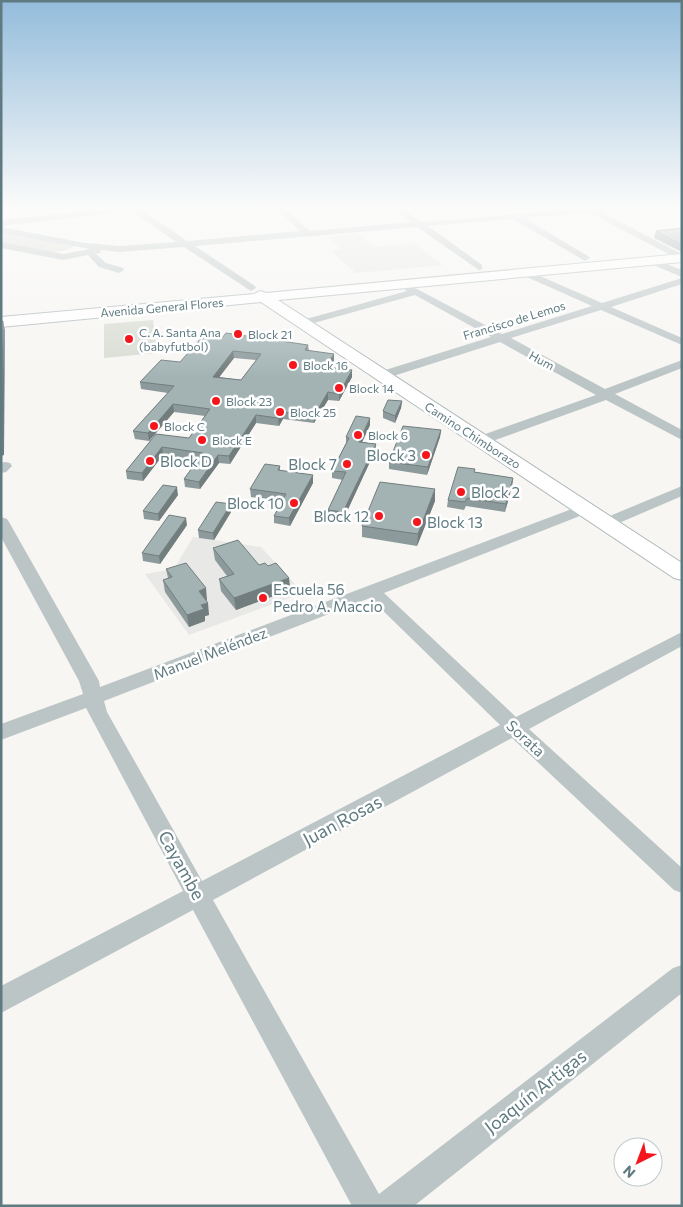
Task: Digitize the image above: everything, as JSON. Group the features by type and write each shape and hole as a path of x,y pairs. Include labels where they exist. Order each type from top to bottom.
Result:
{"main road":[{"path":"257,292 356,281 375,276 510,264"},
{"name":"Avenida General Flores","path":"1,312 257,292 402,284 604,264"},
{"name":"Avenida General Flores","path":"1,322 257,292"},
{"name":"Camino Chimborazo","path":"257,292 682,573"}],"street":[{"path":"100,264 119,270"},
{"path":"217,264 257,292"},
{"path":"475,264 479,267"},
{"path":"659,264 682,274"},
{"path":"524,272 682,342"},
{"name":"Francisco de Lemos","path":"383,375 682,281"},
{"name":"Hum","path":"402,284 682,436"},
{"path":"303,322 416,292"},
{"path":"482,440 563,412 614,389 682,364"},
{"path":"606,523 682,490"},
{"name":"Manuel Meléndez","path":"1,732 585,509"},
{"name":"Cayambe","path":"1,522 89,681 96,712 200,896 369,1206"},
{"name":"Sorata","path":"372,591 514,727 682,883"},
{"name":"Juan Rosas","path":"1,1000 200,896 682,638"},
{"name":"Joaquín Artigas","path":"389,1206 682,977"}],"shaded area":[{"path":"346,264 443,265 356,273"},
{"name":"C. A. Santa Ana (babyfutbol)","path":"153,320 157,353 104,358 104,324"},
{"path":"193,537 261,547 303,593 189,635 145,574 174,569"}],"building":[{"path":"1,321 3,321 1,445"},
{"path":"226,333 308,345 305,350 334,354 325,367 352,370 339,394 328,392 314,416 282,412 278,418 256,415 229,456 218,455 199,482 184,479 203,453 162,447 142,473 126,471 156,434 189,438 210,409 173,404 148,433 133,431 174,386 140,382 161,360 180,362 203,336 222,338","holes":["233,351 261,354 241,380 213,377"]},
{"path":"388,400 402,401 395,416 383,411"},
{"path":"356,416 370,418 359,442 376,444 343,512 328,510 346,472 332,471 349,438 346,437"},
{"path":"403,426 441,430 428,467 389,462"},
{"path":"265,464 280,466 278,470 313,475 289,518 274,516 286,494 250,489"},
{"path":"458,467 475,469 474,472 513,478 506,504 467,498 465,502 448,500"},
{"path":"380,482 435,489 418,534 362,526"},
{"path":"163,485 177,487 158,514 143,511"},
{"path":"216,502 231,504 213,533 198,530"},
{"path":"169,515 186,518 159,556 142,553"},
{"path":"238,540 259,565 265,563 268,566 276,563 289,578 234,598 219,579 234,574 213,548"},
{"path":"186,563 206,588 199,591 208,603 201,605 204,609 187,615 163,580 172,577 166,569"}],"place":[{"name":"Block 21","path":"238,334"},
{"name":"C. A. Santa Ana (babyfutbol)","path":"129,339"},
{"name":"Block 16","path":"293,365"},
{"name":"Block 14","path":"339,388"},
{"name":"Block 23","path":"216,401"},
{"name":"Block 25","path":"280,412"},
{"name":"Block C","path":"154,426"},
{"name":"Block 6","path":"358,435"},
{"name":"Block E","path":"202,440"},
{"name":"Block 3","path":"426,455"},
{"name":"Block D","path":"150,461"},
{"name":"Block 7","path":"347,464"},
{"name":"Block 2","path":"461,492"},
{"name":"Block 10","path":"294,503"},
{"name":"Block 12","path":"379,516"},
{"name":"Block 13","path":"417,522"},
{"name":"Escuela 56 Pedro A. Maccio","path":"263,598"}]}
